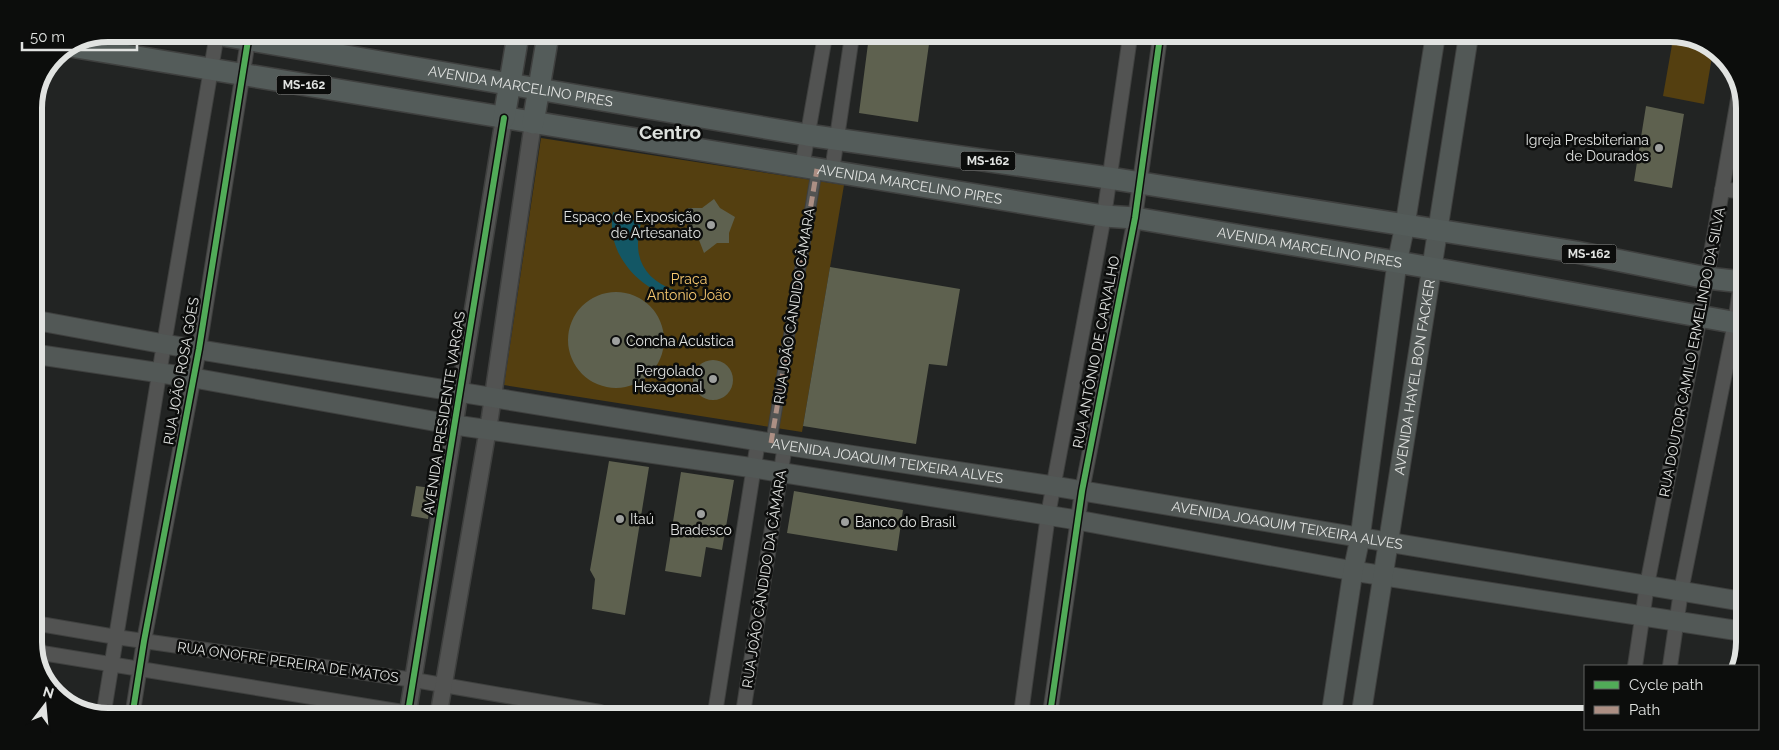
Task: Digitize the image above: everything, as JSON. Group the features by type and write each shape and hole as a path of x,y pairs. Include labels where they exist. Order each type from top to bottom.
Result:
{"main road":[{"name":"AVENIDA MARCELINO PIRES","path":"282,42 509,84 807,135 1109,178 1576,252 1707,278 1736,276"},
{"name":"AVENIDA PRESIDENTE VARGAS","path":"504,118 517,42"},
{"path":"533,123 547,42"},
{"path":"1332,708 1353,571 1360,538 1397,262 1405,225 1434,42"},
{"name":"AVENIDA HAYEL BON FACKER","path":"1361,708 1389,543 1467,42"},
{"name":"AVENIDA MARCELINO PIRES","path":"81,49 1104,216 1135,218 1432,268 1736,323"},
{"name":"AVENIDA JOAQUIM TEIXEIRA ALVES","path":"43,322 164,344 492,398 1053,486 1736,600"},
{"name":"AVENIDA JOAQUIM TEIXEIRA ALVES","path":"43,355 194,378 455,425 754,468 780,474 1077,520 1353,571 1736,630"}],"street":[{"name":"RUA JOÃO ROSA GÓES","path":"105,707 215,42"},
{"name":"RUA JOÃO ROSA GÓES","path":"132,708 194,378 248,42"},
{"name":"RUA JOÃO CÂNDIDO CÂMARA","path":"817,169 807,135 824,42"},
{"name":"RUA JOÃO CÂNDIDO CÂMARA","path":"716,708 754,468 771,443 817,169 837,139 851,42"},
{"name":"RUA ANTÔNIO DE CARVALHO","path":"1022,708 1048,516 1104,216 1129,42"},
{"name":"RUA ANTÔNIO DE CARVALHO","path":"1051,708 1077,520 1135,218 1159,42"},
{"name":"RUA DOUTOR CAMILO ERMELINDO DA SILVA","path":"1635,665 1647,585 1700,316 1736,110"},
{"name":"AVENIDA PRESIDENTE VARGAS","path":"409,708 504,118"},
{"path":"439,708 488,429 533,123"},
{"path":"1722,189 1736,191"},
{"path":"1670,665 1681,591 1736,338"},
{"name":"RUA JOÃO CÂNDIDO DA CÂMARA","path":"744,708 780,474 771,443"},
{"name":"RUA ONOFRE PEREIRA DE MATOS","path":"43,625 116,637 414,680 576,708"},
{"name":"RUA ONOFRE PEREIRA DE MATOS","path":"44,653 378,708"}],"green space":[{"path":"1672,42 1695,48 1712,57 1704,104 1663,96"},
{"name":"Praça Antonio João","path":"541,138 844,185 802,432 504,385"}],"water":[{"path":"613,212 641,223 638,246 639,256 643,265 655,280 676,291 675,298 649,286 627,267 614,241 612,227"}],"building":[{"path":"868,42 929,42 918,122 859,113"},
{"name":"Igreja Presbiteriana de Dourados","path":"1646,106 1684,114 1672,188 1634,181"},
{"name":"Espaço de Exposição de Artesanato","path":"714,199 720,208 735,217 729,233 729,243 717,243 704,253 699,240 683,235 690,227 688,208 702,208"},
{"path":"830,267 960,289 947,366 929,364 916,444 803,426"},
{"name":"Concha Acústica","path":"616,292 634,296 650,306 660,322 664,340 660,358 650,374 634,384 616,388 598,384 582,374 572,358 568,340 572,322 582,306 598,296"},
{"name":"Pergolado Hexagonal","path":"717,360 724,363 730,369 733,380 732,388 724,397 717,400 709,400 702,397 694,388 693,376 696,369 705,361"},
{"name":"Itaú","path":"609,461 649,467 625,615 592,609 595,579 590,570"},
{"name":"Bradesco","path":"681,472 734,480 722,550 706,547 701,577 665,571"},
{"path":"416,486 432,488 428,519 411,516"},
{"name":"Banco do Brasil","path":"794,491 903,510 897,551 787,533"}],"marked path":[{"path":"771,443 817,169"}],"cycle path":[{"path":"133,708 144,641 199,349 248,42"},
{"path":"1051,708 1082,491 1135,218 1159,42"},
{"path":"409,708 504,118"}],"place":[{"name":"Igreja Presbiteriana de Dourados","path":"1659,148"},
{"name":"Espaço de Exposição de Artesanato","path":"711,225"},
{"name":"Concha Acústica","path":"616,341"},
{"name":"Pergolado Hexagonal","path":"713,379"},
{"name":"Bradesco","path":"701,514"},
{"name":"Itaú","path":"620,519"},
{"name":"Banco do Brasil","path":"845,522"}],"district":[{"name":"Centro","path":"670,132"}]}
